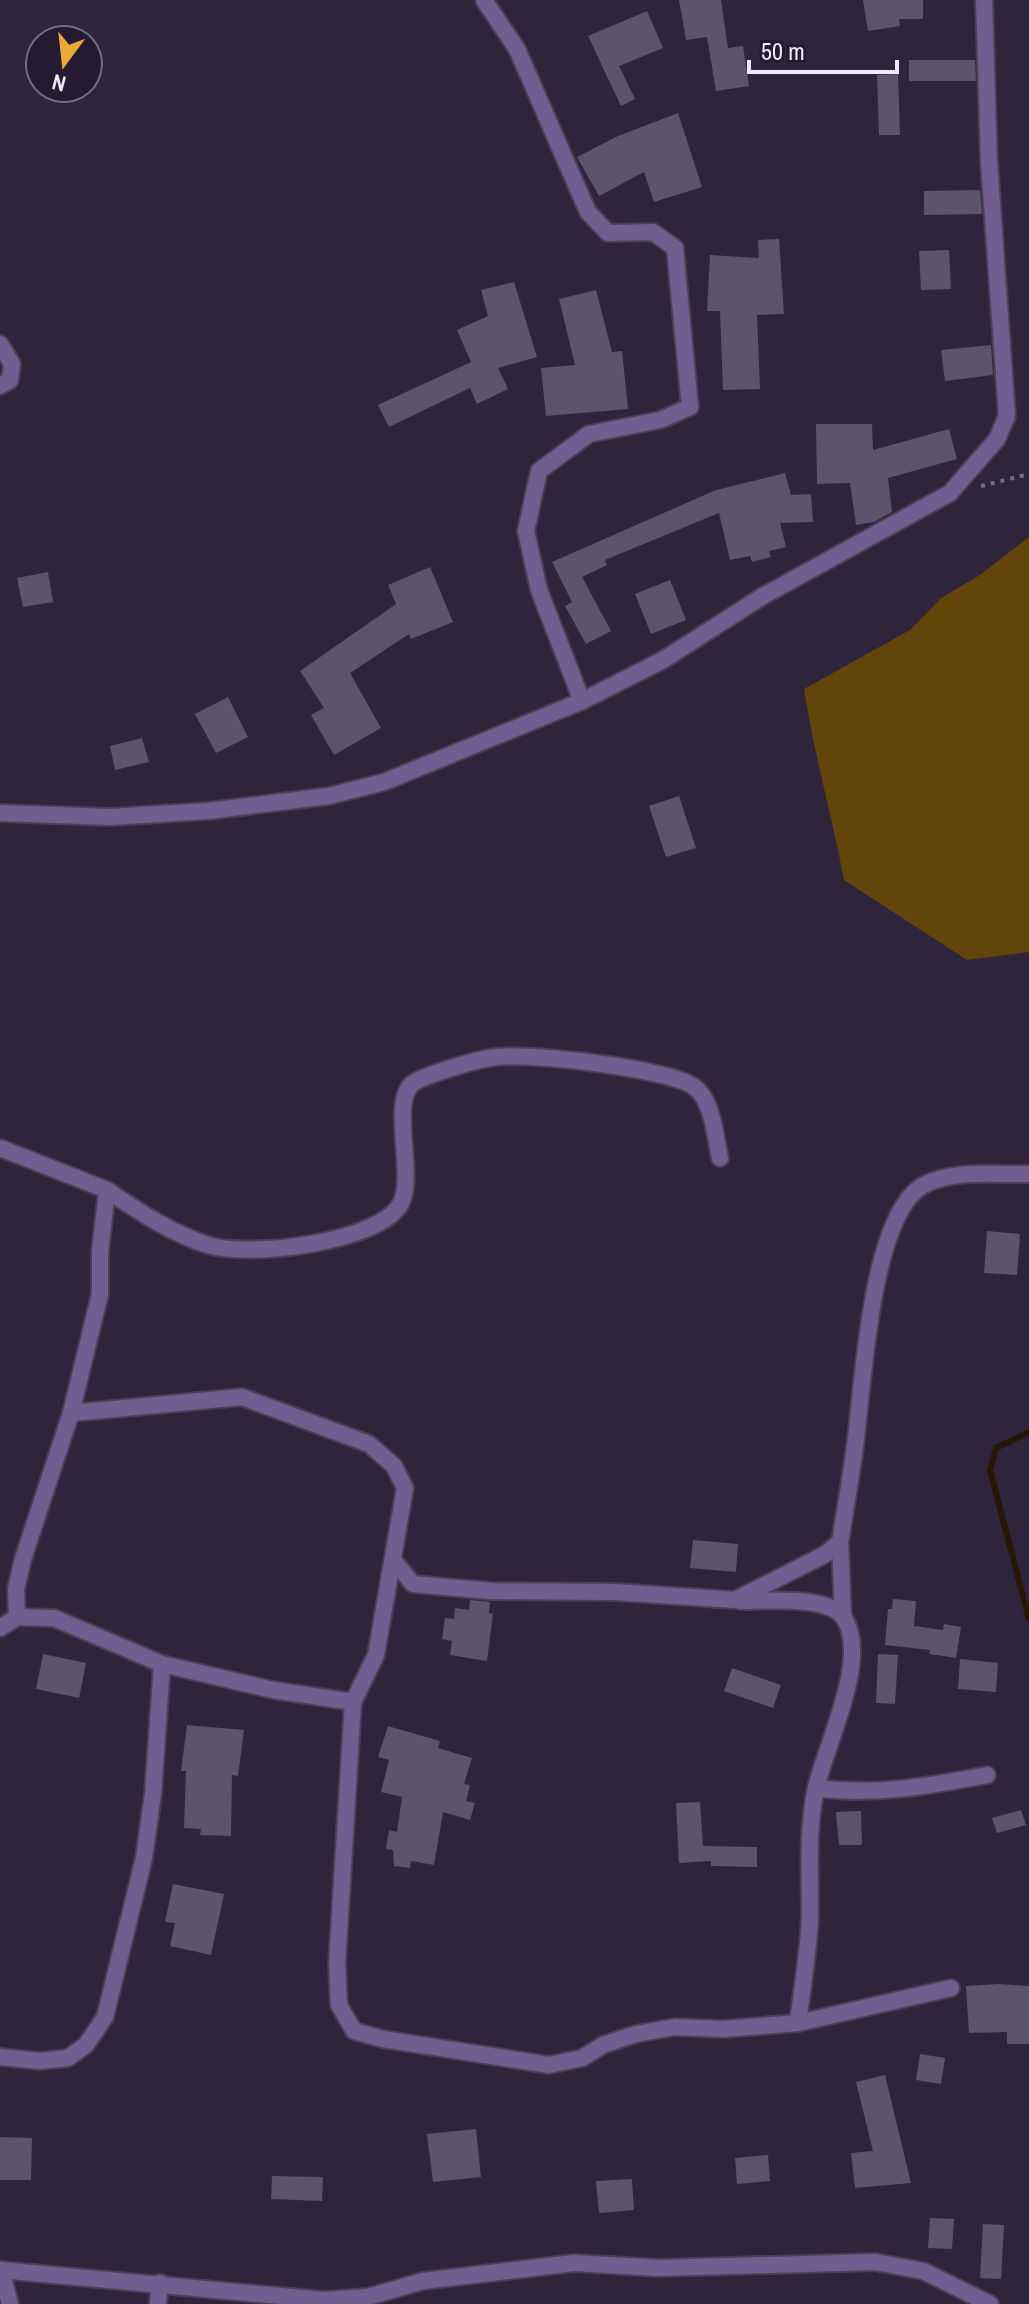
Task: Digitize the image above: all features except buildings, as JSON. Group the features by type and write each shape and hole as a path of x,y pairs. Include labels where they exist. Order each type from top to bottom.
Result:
{"street":[{"path":"484,0 517,49 588,212 608,233 653,232 675,248 690,407 660,420 589,434 539,471 526,531 539,590 582,701"},
{"path":"0,813 110,817 208,811 329,796 384,782 582,701 663,660 763,596 950,493 997,439 1007,416 989,162 984,0"},
{"path":"0,344 12,364 10,380 0,386"},
{"path":"0,1148 107,1190 151,1220 209,1245 247,1251 359,1233 393,1215 403,1200 407,1173 402,1108 404,1095 413,1082 496,1057 570,1061 652,1074 694,1087 708,1106 720,1158"},
{"path":"798,2023 810,1918 809,1840 816,1788 848,1677 853,1643 843,1616 840,1542 870,1316 884,1252 906,1202 919,1187 941,1177 1029,1174"},
{"path":"17,1617 16,1589 23,1559 71,1413 100,1294 100,1252 107,1190"},
{"path":"71,1413 242,1397 369,1444 394,1466 405,1488 376,1655 353,1702 337,1964 339,2005 354,2031 383,2039 549,2065 582,2058 603,2045 636,2034 675,2027 723,2029 798,2023 951,1988"},
{"path":"735,1600 824,1555 840,1542"},
{"path":"393,1560 413,1584 491,1591 615,1592 824,1603 843,1616"},
{"path":"0,1628 17,1617 54,1618 162,1664 273,1690 353,1702"},
{"path":"0,2057 40,2061 68,2058 86,2045 105,2017 144,1858 153,1794 162,1664"},
{"path":"816,1788 847,1792 903,1791 987,1775"},
{"path":"10,2304 1,2270 324,2300 368,2297 423,2281 574,2263 659,2268 875,2262 923,2271 990,2304"},
{"path":"158,2304 160,2283"}],"path":[{"path":"950,493 1029,474"}],"shaded area":[{"path":"1029,537 1029,952 967,960 844,880 804,689 910,630 941,598 980,575"}],"waterway":[{"path":"1029,1432 996,1448 990,1470 1029,1619"}]}
